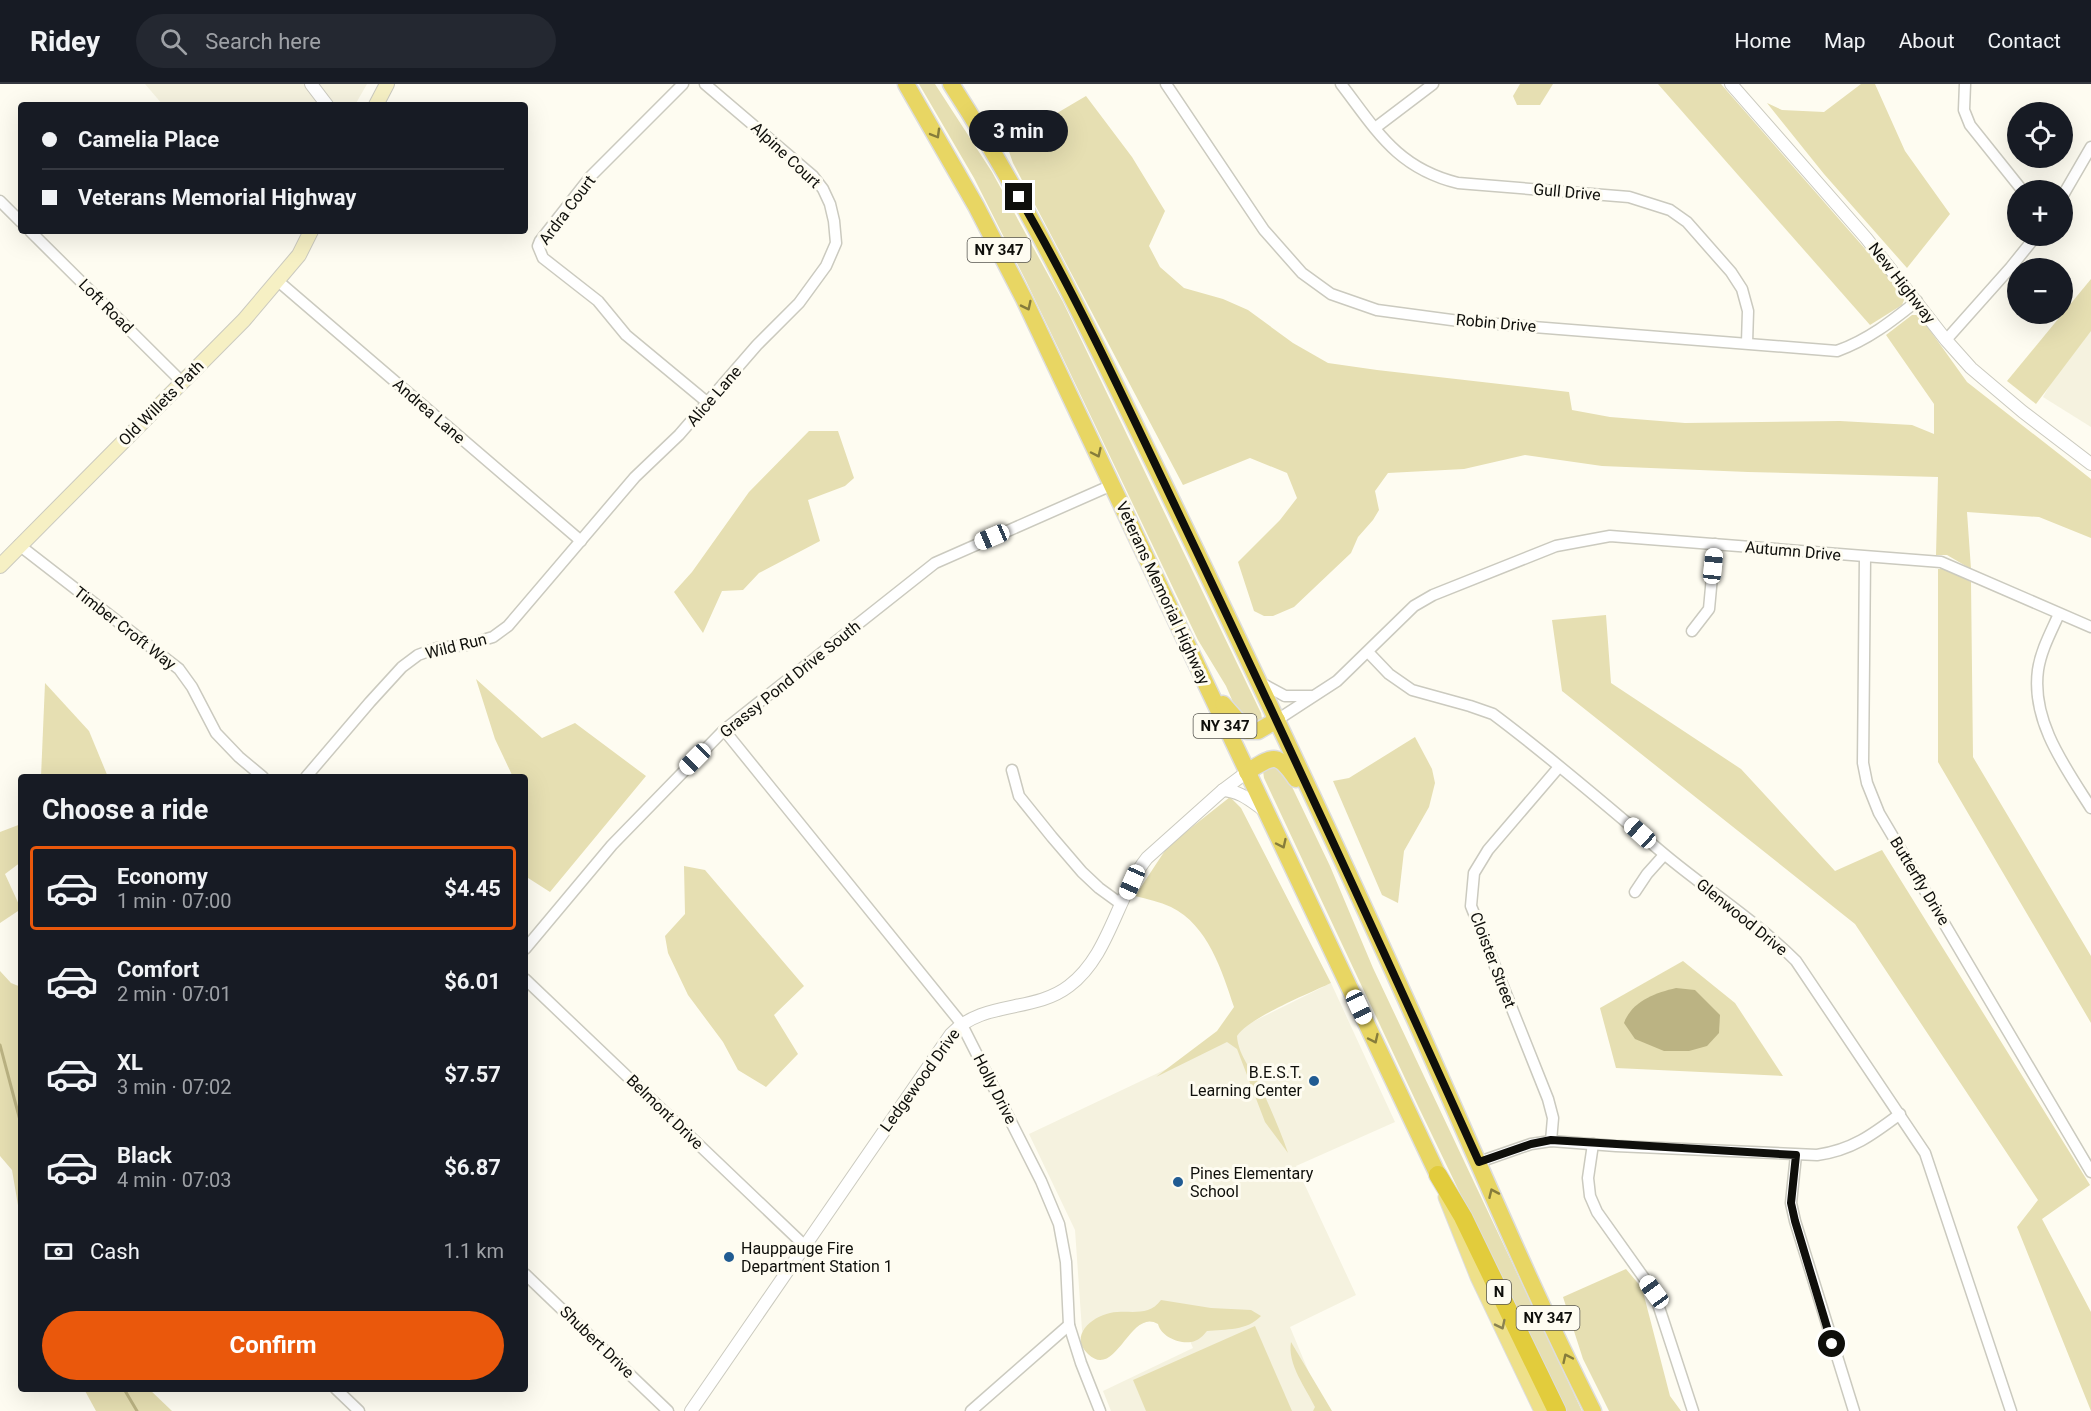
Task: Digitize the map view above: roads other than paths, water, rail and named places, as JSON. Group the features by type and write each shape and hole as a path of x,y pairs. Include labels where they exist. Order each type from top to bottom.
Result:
{"highway":[{"name":"Veterans Memorial Highway","path":"906,84 1003,257 1438,1175"},
{"name":"NY 347","path":"951,84 1002,167 1053,258 1259,682 1327,826 1549,1319 1593,1411"},
{"path":"1204,679 1240,726 1247,731 1258,731 1277,720"},
{"path":"1247,772 1268,760 1281,760 1327,826"},
{"name":"N","path":"1438,1175 1463,1217 1557,1411"}],"main road":[{"path":"378,102 387,84"},
{"name":"Old Willets Path","path":"0,566 244,320 299,255 310,234"},
{"path":"1438,1175 1454,1222 1478,1277 1542,1411"}],"street":[{"path":"311,84 325,102"},
{"name":"Ardra Court","path":"683,84 591,176 538,246 543,258 598,302 626,335 708,403"},
{"name":"Alpine Court","path":"705,84 813,176 823,189 830,204 836,243"},
{"name":"Robin Drive","path":"1166,84 1264,230 1302,273 1331,294 1377,310 1459,321 1837,351 1872,335 1917,301"},
{"name":"Gull Drive","path":"1341,84 1398,154 1417,168 1437,178 1458,183 1629,197 1670,210 1687,222 1731,272 1742,289 1748,311 1747,344"},
{"path":"1375,128 1433,84"},
{"name":"New Highway","path":"1731,84 1866,238 1946,340 1971,368 2091,464"},
{"path":"1965,84 1964,110 1970,125 2014,180"},
{"path":"2072,180 2091,147"},
{"path":"0,201 18,219"},
{"name":"Loft Road","path":"33,234 181,381"},
{"name":"Alice Lane","path":"581,541 635,477 679,435 757,345 800,303 826,266 836,243"},
{"path":"1946,340 2028,246"},
{"name":"Andrea Lane","path":"278,281 581,541"},
{"name":"Grassy Pond Drive South","path":"528,945 612,845 724,730 936,562 1112,485"},
{"name":"Autumn Drive","path":"1277,720 1337,681 1414,606 1433,595 1556,546 1610,536 1941,562 2091,627"},
{"name":"Wild Run","path":"309,774 402,667 418,655 437,648 466,645 493,637 508,626 581,541"},
{"path":"1692,631 1709,609 1715,544"},
{"name":"Timber Croft Way","path":"19,545 179,669 192,687 216,733 259,774"},
{"name":"Butterfly Drive","path":"1865,557 1863,763 1867,783 1880,813 2091,1172"},
{"path":"2060,614 2044,646 2038,669 2037,691 2040,713 2047,732 2091,808"},
{"name":"Glenwood Drive","path":"1368,651 1389,674 1412,690 1493,714 1628,822 1664,855 1779,944 1796,961 1925,1153 1935,1177 2011,1411"},
{"path":"1259,682 1285,696 1300,698 1314,695"},
{"name":"Holly Drive","path":"724,730 961,1023 1037,1171 1059,1224 1066,1262 1069,1326 1100,1411"},
{"name":"Cloister Street","path":"1551,1140 1553,1118 1548,1099 1471,906 1474,873 1488,850 1559,767"},
{"path":"1012,770 1019,796 1082,872 1121,904"},
{"name":"Ledgewood Drive","path":"691,1411 939,1048 961,1023 978,1015 1050,997 1083,975 1097,954 1137,870 1147,858 1223,790 1247,772"},
{"path":"1223,790 1232,790 1242,794 1266,812"},
{"path":"1635,892 1664,855"},
{"name":"Belmont Drive","path":"528,982 804,1245"},
{"path":"1479,1162 1531,1144 1551,1140 1817,1155 1836,1152 1852,1146 1874,1134 1900,1114"},
{"path":"1593,1144 1588,1178 1590,1196 1597,1212 1654,1292 1693,1411"},
{"path":"1796,1155 1791,1203 1795,1221 1854,1411"},
{"name":"Shubert Drive","path":"528,1277 668,1411"},
{"path":"971,1411 1069,1326"},
{"path":"339,1392 359,1411"}],"waterway":[{"path":"0,1045 18,1113"},
{"path":"126,1392 137,1411"}],"place":[{"name":"B.E.S.T. Learning Center","path":"1314,1081"},
{"name":"Pines Elementary School","path":"1178,1182"},
{"name":"Hauppauge Fire Department Station 1","path":"729,1257"}]}
